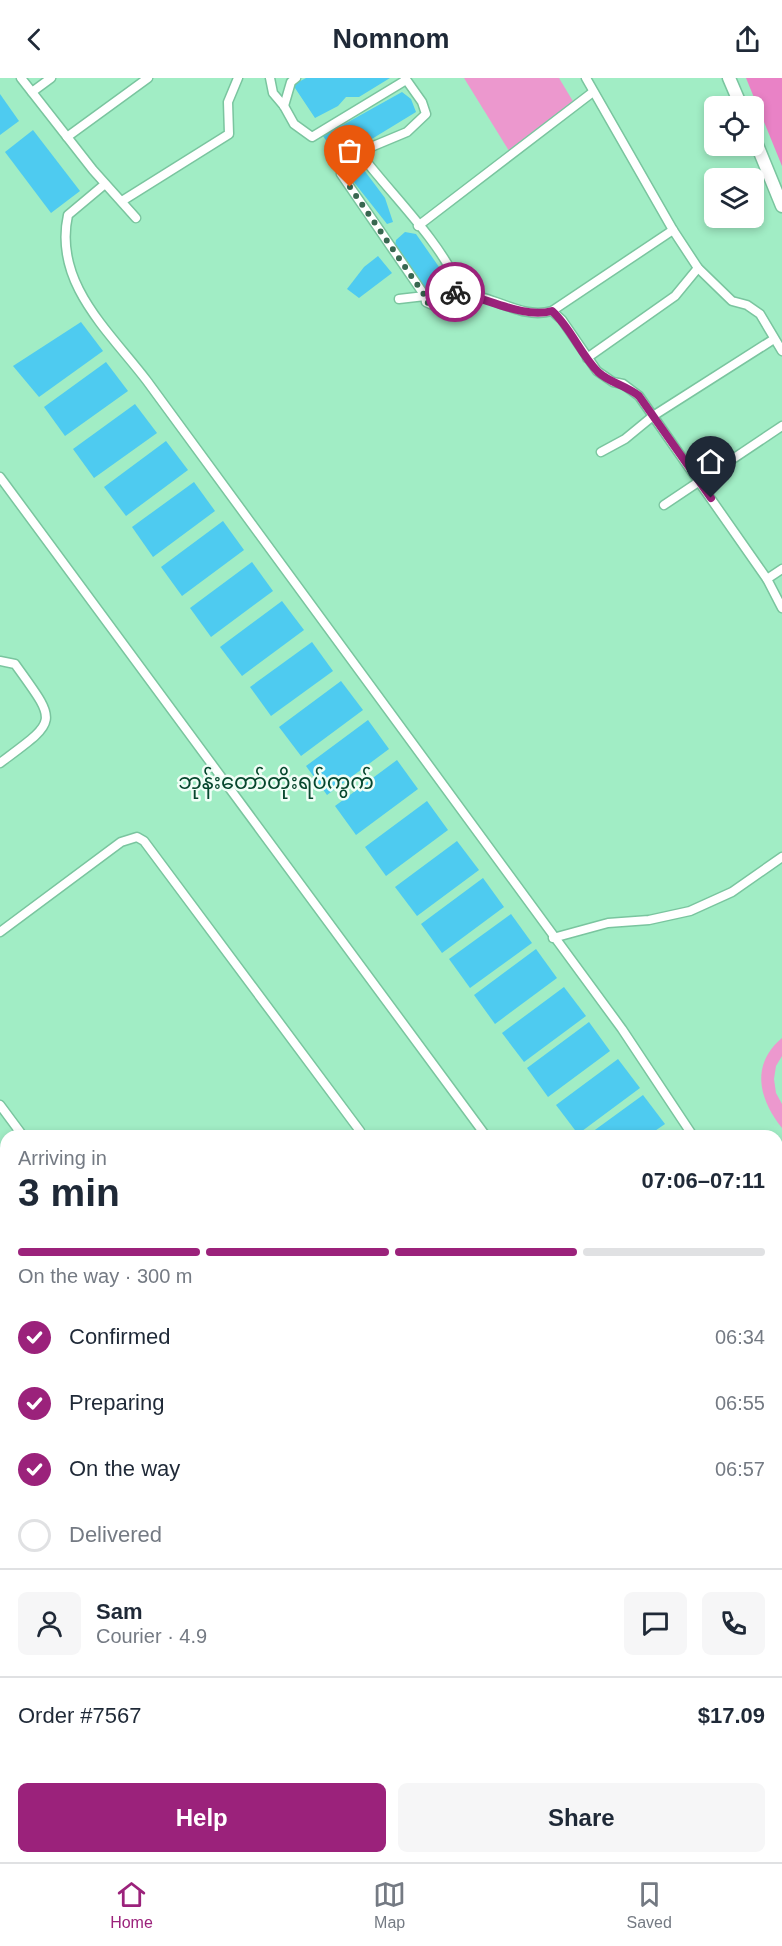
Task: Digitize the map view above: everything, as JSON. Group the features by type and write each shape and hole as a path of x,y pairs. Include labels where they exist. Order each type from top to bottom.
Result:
{"street":[{"path":"21,78 105,184 136,218"},
{"path":"32,92 51,78"},
{"path":"67,136 148,78"},
{"path":"122,201 229,134 228,102 238,78"},
{"path":"270,78 273,93 284,106 294,124 312,137 406,79 422,102 426,114 407,132 359,152 429,238 455,279 456,292 451,299 437,307 426,302 425,296 341,174"},
{"path":"284,106 291,82 296,78"},
{"path":"586,78 673,230 698,268 732,301 747,304 760,314 782,351"},
{"path":"729,78 737,96"},
{"path":"418,226 593,92"},
{"path":"762,156 782,206"},
{"path":"105,184 68,215 65,243 68,269 76,289 147,381 622,1029 689,1130"},
{"path":"456,292 484,297 515,310 537,313 552,311 673,230"},
{"path":"587,358 675,296 698,268"},
{"path":"399,299 425,296"},
{"path":"552,311 562,320 587,358 605,378 622,384 639,396 767,579 782,608"},
{"path":"601,452 625,439 653,416 774,339"},
{"path":"664,505 782,426"},
{"path":"0,477 482,1130"},
{"path":"767,579 782,569"},
{"path":"0,661 15,664 45,706 47,720 45,728 37,736 0,763"},
{"path":"0,932 121,842 137,837 144,841 356,1130"},
{"path":"554,938 608,923 649,920 690,911 732,892 782,857"},
{"path":"0,1105 18,1130"}],"shaded area":[{"path":"464,78 559,78 574,103 511,154"},
{"path":"746,78 782,78 782,166 764,122 764,96 753,96"},
{"path":"782,1038 782,1056 776,1066 774,1079 776,1093 782,1104 782,1128 768,1106 761,1082 765,1059"}],"water":[{"path":"306,78 390,78 359,97 346,97 338,106 315,118 293,85"},
{"path":"402,92 411,99 416,112 339,159 323,136"},
{"path":"0,94 19,121 0,135"},
{"path":"33,130 80,191 51,213 5,152"},
{"path":"361,166 385,198 393,222 387,224 349,176 355,168"},
{"path":"405,232 416,234 453,287 447,296 433,301 395,245 396,240"},
{"path":"378,256 392,273 359,298 347,289 364,267"},
{"path":"81,322 103,351 39,397 13,366"},
{"path":"106,362 128,391 65,436 44,407"},
{"path":"135,404 157,433 94,478 73,449"},
{"path":"166,441 188,470 126,516 104,487"},
{"path":"194,482 215,511 153,557 132,527"},
{"path":"223,521 244,550 182,596 161,567"},
{"path":"252,562 273,591 211,637 190,608"},
{"path":"282,601 304,630 242,676 220,647"},
{"path":"312,642 333,671 271,716 250,687"},
{"path":"341,681 363,710 301,756 279,727"},
{"path":"368,720 389,749 327,795 306,766"},
{"path":"397,760 418,789 356,835 335,806"},
{"path":"427,801 448,830 386,876 365,847"},
{"path":"457,841 479,870 417,916 395,887"},
{"path":"483,878 504,907 442,953 421,924"},
{"path":"511,914 532,943 470,988 449,959"},
{"path":"536,949 557,978 495,1024 474,995"},
{"path":"564,987 586,1016 524,1062 502,1033"},
{"path":"589,1022 610,1051 548,1097 527,1068"},
{"path":"618,1059 640,1088 583,1130 575,1130 556,1105"},
{"path":"643,1095 665,1124 656,1130 595,1130"}],"way so far":[{"path":"350,187 388,244 399,256 425,296 426,302 437,307 451,299 455,292"}],"district":[{"name":"ဘုန်းတော်တိုးရပ်ကွက်","path":"276,782"}],"route":[{"path":"455,292 484,297 515,310 537,313 552,311 562,320 579,348 597,371 605,378 622,384 639,396 711,498"}]}
